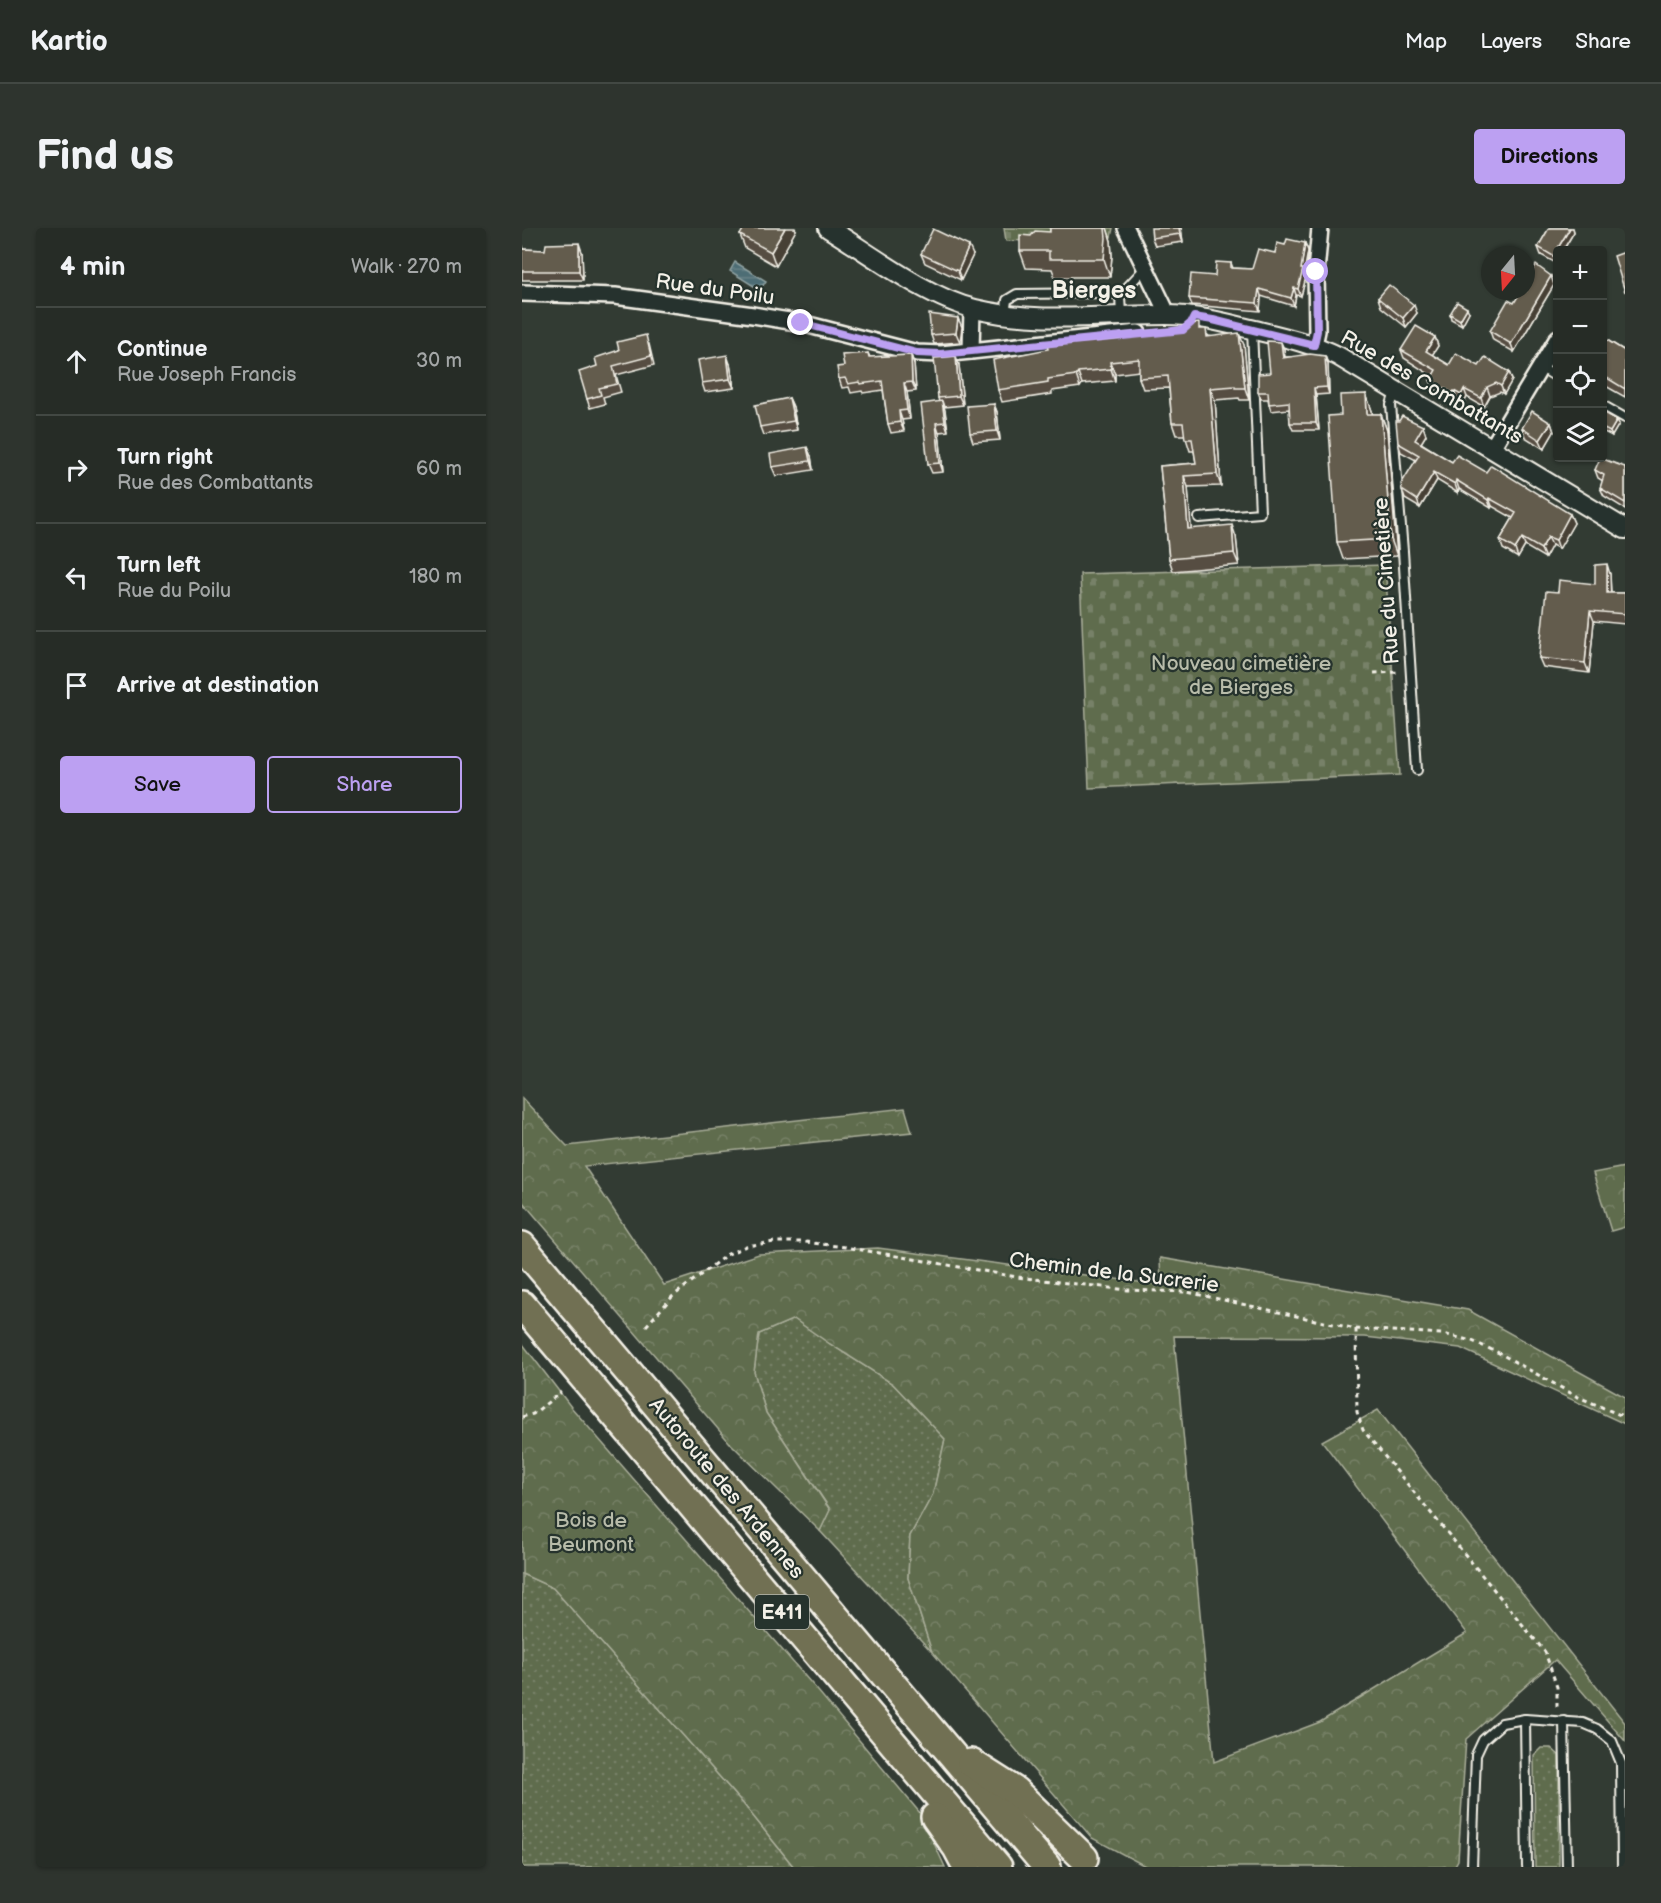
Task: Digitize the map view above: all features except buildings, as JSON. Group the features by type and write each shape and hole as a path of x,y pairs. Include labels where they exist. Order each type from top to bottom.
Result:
{"highway":[{"name":"Autoroute des Ardennes","path":"522,1246 1047,1867"},
{"name":"Autoroute des Ardennes","path":"522,1305 998,1867"},
{"path":"946,1747 1015,1791 1088,1863"},
{"path":"912,1765 918,1796 941,1824 967,1867"}],"street":[{"name":"Rue des Combattants","path":"828,228 920,286 972,308 1005,315 1044,318 1121,316 1171,323 1194,317 1314,345 1338,356 1396,390 1625,529"},
{"path":"1126,228 1171,323"},
{"path":"1314,345 1317,331 1316,272 1320,228"},
{"name":"Rue du Poilu","path":"522,292 615,296 753,315 801,323 917,353 941,354 1153,332"},
{"path":"971,351 972,308"},
{"path":"1492,448 1553,345"}],"lane":[{"path":"1121,316 1120,295 1145,268"},
{"path":"1005,315 1007,300 1017,294 1108,293 1120,295"},
{"path":"1199,518 1260,513 1251,329"},
{"path":"1540,367 1553,375"},
{"name":"Rue du Cimetière","path":"1396,390 1391,405 1417,770"},
{"path":"1607,408 1625,418"},
{"path":"1525,1719 1527,1867"},
{"path":"1472,1867 1476,1755 1483,1740 1502,1724 1525,1719 1583,1723 1597,1729 1612,1741 1621,1762 1622,1867"},
{"path":"1560,1721 1567,1867"}],"path":[{"path":"1374,673 1411,671"},
{"name":"Chemin de la Sucrerie","path":"646,1326 672,1297 726,1255 746,1246 774,1242 805,1242 1017,1277 1128,1290 1187,1292 1356,1329 1443,1334 1472,1341 1499,1353 1576,1396 1625,1417"},
{"path":"1356,1329 1357,1412 1363,1430 1545,1652 1557,1687 1560,1721"},
{"path":"522,1417 533,1414 561,1392"}],"green space":[{"path":"1004,228 1113,228 1111,237 1006,241"},
{"name":"Nouveau cimetière de Bierges","path":"1385,565 1400,775 1089,788 1080,574"},
{"path":"522,1098 567,1146 905,1108 912,1132 584,1166 664,1285 759,1254 878,1248 1161,1285 1160,1258 1468,1310 1625,1397 1625,1424 1460,1348 1365,1337 1174,1336 1214,1762 1320,1722 1467,1633 1322,1441 1378,1410 1625,1723 1625,1741 1555,1660 1466,1739 1458,1860 1454,1867 1147,1867 1092,1838 932,1652 908,1578 910,1536 933,1494 945,1439 893,1384 794,1319 759,1334 754,1372 766,1413 830,1510 820,1531 730,1443 522,1201"},
{"path":"1625,1167 1625,1227 1611,1231 1593,1173"},
{"path":"794,1319 893,1384 945,1439 933,1494 910,1536 908,1578 932,1652 820,1531 830,1509 766,1413 754,1372 759,1334"},
{"name":"Bois de Beumont","path":"522,1343 571,1407 818,1691 920,1813 945,1867 794,1867 741,1801 553,1588 522,1574"},
{"path":"522,1574 553,1588 741,1801 794,1867 522,1867"},
{"path":"1541,1748 1551,1748 1559,1755 1559,1867 1535,1867 1534,1755"}],"water":[{"path":"735,262 766,281 760,290 730,271"}],"district":[{"name":"Bierges","path":"1094,290"}],"route":[{"path":"801,323 917,353 941,354 1133,333 1183,330 1194,317 1314,345 1317,331 1316,272"}]}
